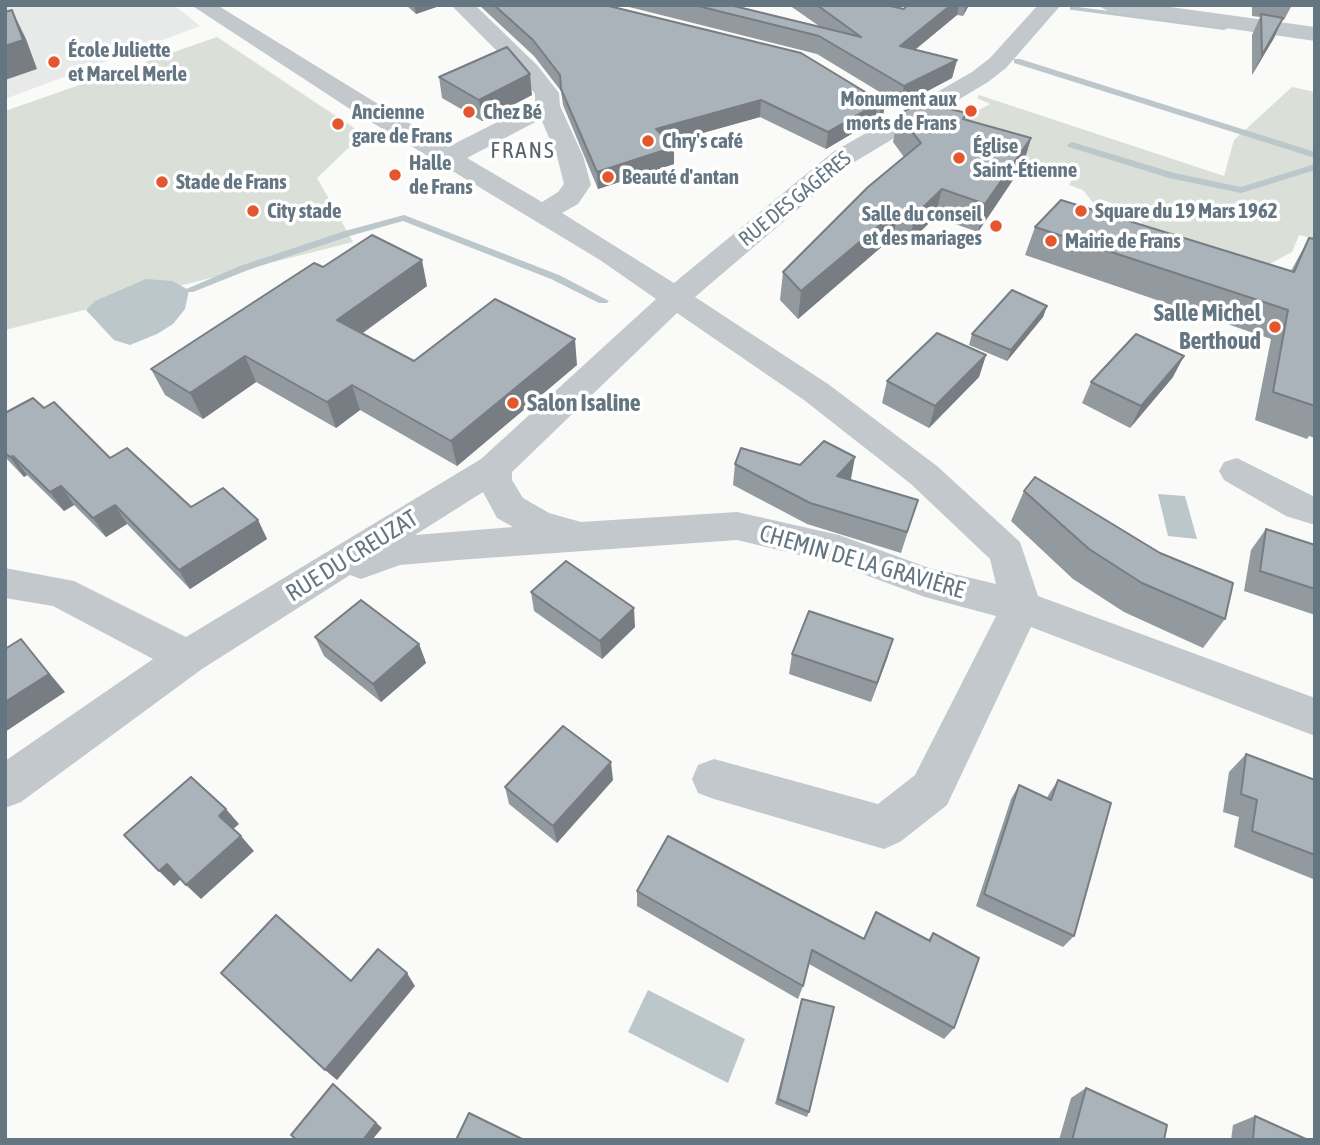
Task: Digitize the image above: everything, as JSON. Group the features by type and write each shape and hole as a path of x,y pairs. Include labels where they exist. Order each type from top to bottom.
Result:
{"street":[{"path":"202,5 676,297 816,392 925,475 1007,552 1021,606 931,790 884,827 714,779"},
{"path":"462,5 529,70 547,93 548,106 570,156 578,185 568,198 542,213"},
{"name":"RUE DES GAGÈRES","path":"676,297 895,115 998,63 1050,5"},
{"path":"1108,5 1315,34"},
{"path":"450,156 548,106"},
{"name":"RUE DU CREUZAT","path":"5,786 187,657 494,468 603,369 676,297"},
{"name":"CHEMIN DE LA GRAVIÈRE","path":"494,468 494,480 510,508 538,524 577,535"},
{"path":"1237,471 1298,506 1315,511"},
{"name":"CHEMIN DE LA GRAVIÈRE","path":"319,578 398,551 577,535 737,526 839,550 925,582 1021,606 1315,718"},
{"path":"5,583 60,592 187,657"}],"shaded area":[{"name":"École Juliette et Marcel Merle","path":"5,5 174,5 200,26 5,99"},
{"name":"Stade de Frans","path":"217,37 363,134 317,178 353,242 5,330 5,111"},
{"path":"1292,87 1315,92 1315,239 1299,235 1292,252 1264,267 1140,231 1142,221 1128,216 1129,210 1106,201 1101,206 1095,205 1083,190 1069,185 1074,176 1068,172 1032,162 1023,165 905,135 951,108 969,115 990,104 977,98 979,95 1224,176 1234,140"},
{"path":"146,279 172,281 189,290 185,309 173,324 157,334 130,345 114,340 86,310 95,301"},
{"path":"1158,494 1185,496 1197,539 1168,536"},
{"path":"648,990 745,1039 728,1083 628,1032"}],"building":[{"path":"494,5 609,6 801,53 885,104 881,106 878,103 828,132 761,100 656,129 674,147 597,172 561,89 560,75 533,40"},
{"path":"694,5 730,5 861,37 817,5 886,5 904,9 907,5 951,5 900,46 957,60 904,86 819,36"},
{"path":"12,10 23,40 5,46 5,12"},
{"path":"1261,14 1283,18 1262,55"},
{"path":"507,47 530,74 479,100 439,77"},
{"path":"920,102 967,113 963,119 1031,138 985,204 942,189 915,215 899,209 801,291 783,272 868,187 921,143 898,115"},
{"path":"1061,200 1294,272 1309,238 1315,239 1315,406 1273,392 1288,310 1035,227"},
{"path":"372,235 422,260 337,320 414,361 495,299 575,339 451,441 352,385 327,402 245,356 190,393 151,369 314,263 323,267"},
{"path":"1012,290 1047,306 1011,350 972,334"},
{"path":"937,333 986,355 935,406 887,381"},
{"path":"1136,334 1184,356 1141,406 1091,382"},
{"path":"33,398 44,408 54,402 110,458 127,448 191,507 223,488 258,520 179,570 115,505 93,518 61,486 50,492 13,456 5,453 5,413"},
{"path":"824,441 855,457 837,476 918,500 907,532 810,503 735,464 741,448 800,465"},
{"path":"1035,477 1160,553 1233,583 1225,619 1142,583 1089,549 1024,491"},
{"path":"1266,529 1315,545 1315,589 1260,571"},
{"path":"566,561 634,608 600,641 531,592"},
{"path":"361,600 419,644 373,684 315,637"},
{"path":"809,611 893,639 877,683 792,654"},
{"path":"21,639 49,674 5,702 5,649"},
{"path":"563,726 611,762 553,826 505,787"},
{"path":"1246,754 1315,780 1315,855 1252,831 1257,800 1241,794"},
{"path":"191,777 226,809 219,816 241,836 186,885 167,864 159,871 124,835"},
{"path":"1058,780 1111,803 1074,936 984,894 1019,785 1051,800"},
{"path":"668,836 864,939 876,912 930,941 933,933 979,958 954,1028 812,950 803,986 637,891"},
{"path":"276,915 351,981 378,949 407,973 325,1070 221,973"},
{"path":"802,999 834,1007 809,1112 778,1099"},
{"path":"333,1084 376,1123 363,1140 297,1140 291,1135"},
{"path":"1086,1088 1167,1125 1164,1140 1072,1140"},
{"path":"469,1113 524,1140 456,1140"},
{"path":"1255,1116 1308,1140 1253,1140"}],"waterway":[{"path":"1073,8 1224,28"},
{"path":"1017,61 1315,155"},
{"path":"1072,145 1172,176 1241,190 1315,167"},
{"path":"189,290 244,268 404,218 555,277 603,301"}],"place":[{"name":"École Juliette et Marcel Merle","path":"54,62"},
{"name":"Monument aux morts de Frans","path":"971,111"},
{"name":"Chez Bé","path":"469,112"},
{"name":"Ancienne gare de Frans","path":"338,124"},
{"name":"Chry's café","path":"648,141"},
{"name":"Église Saint-Étienne","path":"959,158"},
{"name":"Halle de Frans","path":"395,175"},
{"name":"Beauté d'antan","path":"608,177"},
{"name":"Stade de Frans","path":"162,182"},
{"name":"City stade","path":"253,211"},
{"name":"Square du 19 Mars 1962","path":"1081,211"},
{"name":"Salle du conseil et des mariages","path":"996,226"},
{"name":"Mairie de Frans","path":"1051,241"},
{"name":"Salle Michel Berthoud","path":"1275,327"},
{"name":"Salon Isaline","path":"513,403"}],"district":[{"name":"FRANS","path":"523,151"}]}
